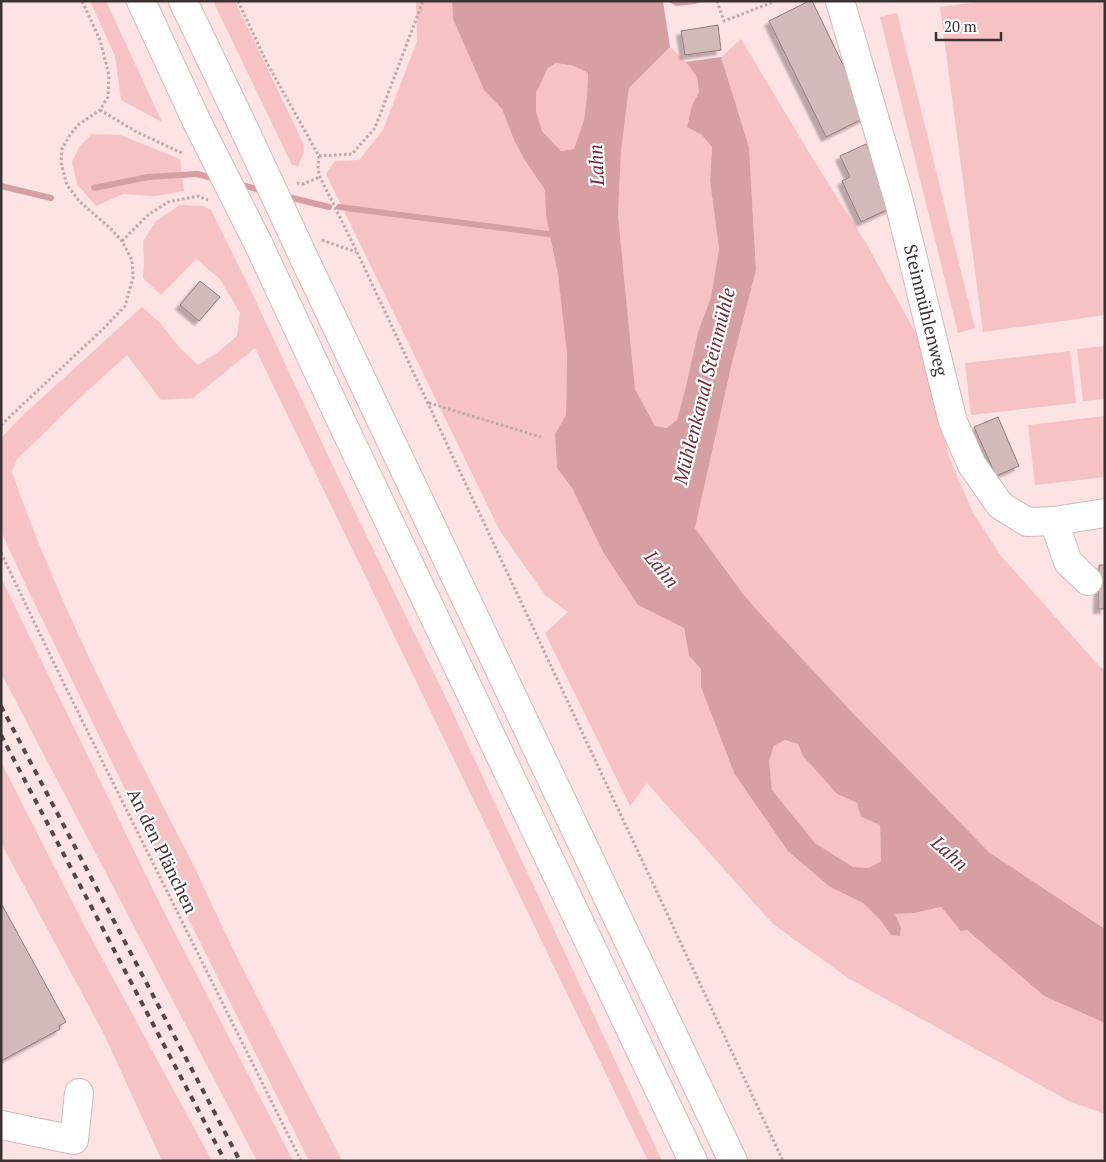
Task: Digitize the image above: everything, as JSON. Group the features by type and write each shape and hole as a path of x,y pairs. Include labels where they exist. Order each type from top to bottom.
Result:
{"main road":[{"path":"141,1 197,122 258,243 344,428 693,1161"},
{"path":"183,1 732,1161"},
{"name":"Steinmühlenweg","path":"840,1 898,198 953,422 972,465 1000,505 1027,522 1054,521 1105,513"},
{"path":"1054,521 1068,562 1088,581"},
{"path":"1,1125 74,1140 79,1093"}],"path":[{"path":"1,425 125,306 133,278 132,260 122,241 79,201 67,185 61,163 62,149 70,135 78,125 100,110 108,97 109,75 100,40 82,1"},
{"path":"238,1 267,63 319,156 318,169 320,178 357,252 783,1161"},
{"path":"319,156 352,154 375,128 423,1"},
{"path":"717,1 724,21 776,1"},
{"path":"100,110 135,131 187,155"},
{"path":"122,241 148,215 168,202 198,196"},
{"path":"428,403 542,437"},
{"name":"An den Plänchen","path":"1,553 301,1161"}],"shaded area":[{"path":"90,1 106,1 162,122 121,100 115,56"},
{"path":"213,1 235,1 303,143 304,152 298,166 292,165"},
{"path":"416,1 452,1 453,19 484,90 502,109 514,140 524,159 545,190 546,216 558,275 567,355 566,415 555,434 557,468 572,488 603,552 638,605 684,628 689,656 701,669 701,687 734,773 830,887 863,903 881,921 891,935 900,935 901,928 894,914 915,913 941,907 961,930 967,930 1044,996 1105,1023 1105,1114 1069,1101 848,978 773,924 647,783 630,806 545,633 568,612 545,595 500,531 326,174 335,161 359,160 383,130 417,41"},
{"path":"984,1 1105,1 1105,315 983,332 940,7"},
{"path":"897,13 975,328 958,333 880,17"},
{"path":"741,39 866,243 925,350 949,457 973,513 1001,556 1100,667 1105,670 1105,929 990,853 850,710 765,619 743,594 695,528 731,367 756,270 749,147 721,57"},
{"path":"670,47 686,62 697,77 699,92 692,105 687,127 702,135 712,147 710,181 719,249 711,297 698,332 677,420 668,428 655,426 635,389 618,215 621,151 629,88"},
{"path":"556,63 574,66 588,73 584,120 574,149 561,151 542,131 536,112 536,93 548,68"},
{"path":"92,134 120,135 180,159 184,191 155,196 123,194 96,206 77,184 72,162 79,147"},
{"path":"180,205 203,206 211,210 444,694 662,1161 648,1161 255,348 193,398 161,400 127,355 17,459 12,472 52,574 97,674 249,980 342,1161 309,1161 188,918 1,531 1,438 23,415 142,307 159,322 180,348 198,365 217,353 237,336 240,313 220,279 196,259 161,295 143,278 143,241 156,221"},
{"path":"1105,346 1105,399 1083,401 1077,349"},
{"path":"1070,351 1076,403 971,415 965,363"},
{"path":"1105,416 1105,477 1035,485 1028,425"},
{"path":"1,578 162,908 293,1161 257,1161 1,673"},
{"path":"785,740 798,744 803,756 837,794 857,803 861,817 880,825 881,861 869,868 853,867 815,843 772,790 769,761 774,746"},
{"path":"1,762 83,923 212,1161 162,1161 104,1034 1,843"}],"water":[{"path":"452,1 663,1 670,47 629,88 621,151 618,215 635,389 655,426 667,428 677,420 698,332 711,297 719,249 710,181 712,147 702,135 687,127 692,105 699,92 697,77 686,62 721,57 749,147 756,270 731,367 695,528 743,594 765,619 850,710 990,853 1105,929 1105,1023 1044,996 967,930 961,931 941,907 915,913 895,914 901,928 900,936 891,935 881,921 863,903 830,887 788,851 734,773 701,687 701,669 689,656 684,628 638,605 603,552 572,488 557,468 555,434 566,415 567,355 558,275 546,216 545,190 524,159 514,140 502,109 484,90 453,19","holes":["556,63 574,66 588,73 584,120 574,149 561,151 542,131 536,111 536,93 548,68","785,740 798,744 803,756 837,794 857,803 861,817 880,825 881,861 869,868 853,867 815,843 772,790 769,761 774,746"]},
{"path":"668,1 705,1 676,6"}],"building":[{"path":"812,1 868,116 826,137 769,21"},
{"path":"718,25 721,50 685,55 681,31"},
{"path":"866,144 895,206 861,222 842,181 850,177 840,156"},
{"path":"200,281 220,297 199,321 180,305"},
{"path":"998,417 1019,466 996,476 974,427"},
{"path":"1099,565 1105,565 1105,609 1098,609"},
{"path":"1,903 66,1022 59,1026 60,1029 1,1061"}],"waterway":[{"path":"94,188 148,177 197,174 216,179"},
{"path":"238,184 264,191"},
{"path":"1,186 51,198"},
{"path":"284,196 329,207"},
{"path":"339,207 556,235"}],"railway":[{"path":"1,706 240,1161"},
{"path":"1,735 225,1161"}],"water label":[{"name":"Lahn","path":"596,165"},
{"name":"Mühlenkanal Steinmühle","path":"704,386"},
{"name":"Lahn","path":"662,569"},
{"name":"Lahn","path":"950,853"}]}
